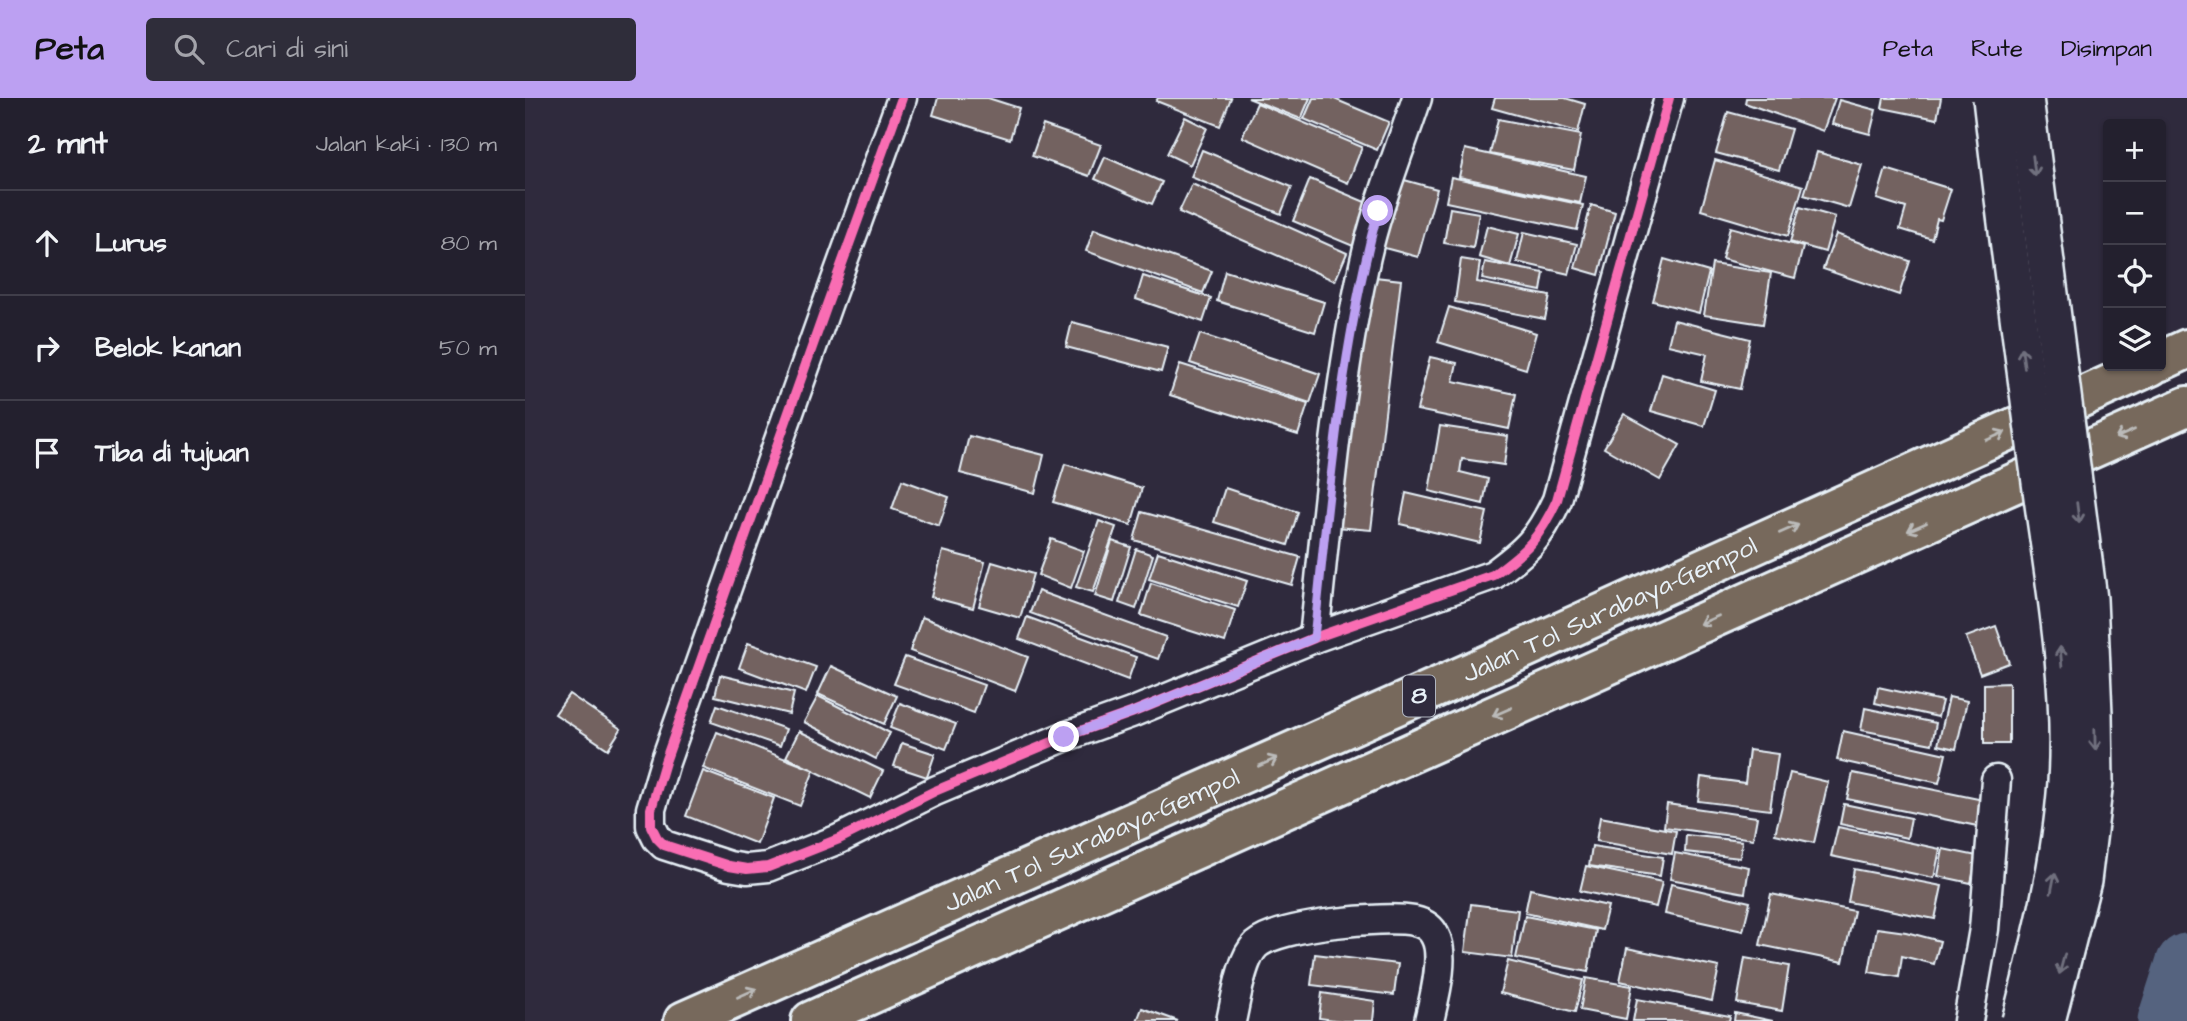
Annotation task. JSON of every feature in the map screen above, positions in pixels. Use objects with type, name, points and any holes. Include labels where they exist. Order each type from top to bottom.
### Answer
[{"type":"highway","points":[[2166,359],[2187,349]]},
{"type":"highway","name":"Jalan Tol Surabaya–Gempol","points":[[684,1021],[1522,650],[2140,371]]},
{"type":"highway","name":"Jalan Tol Surabaya–Gempol","points":[[811,1021],[2187,406]]},
{"type":"street","points":[[902,98],[665,762],[651,809],[651,826],[664,845],[729,866],[747,869],[768,867],[839,839],[935,790],[1064,737],[1131,713],[1314,638],[1493,575],[1519,556],[1541,533],[1557,500],[1668,98]]},
{"type":"street","points":[[1314,638],[1335,430],[1358,295],[1378,211],[1417,98]]},
{"type":"street","points":[[1991,98],[2004,217],[2056,604],[2066,705],[2066,779],[2060,849],[2049,907],[2020,1021]]},
{"type":"street","points":[[2025,98],[2089,599],[2094,714],[2095,781],[2083,881],[2047,1021]]},
{"type":"street","points":[[1968,1021],[1984,929],[1996,780]]},
{"type":"street","points":[[1231,1021],[1245,963],[1255,946],[1276,934],[1357,920],[1410,920],[1424,924],[1435,935],[1439,953],[1429,1021]]},
{"type":"building","points":[[938,98],[988,98],[1019,108],[1010,139],[933,115]]},
{"type":"building","points":[[1158,98],[1231,98],[1220,126],[1156,101]]},
{"type":"building","points":[[1248,98],[1310,98],[1301,119]]},
{"type":"building","points":[[1313,98],[1332,98],[1389,122],[1377,150],[1304,119]]},
{"type":"building","points":[[1495,98],[1565,98],[1585,104],[1578,132],[1492,108]]},
{"type":"building","points":[[1746,98],[1835,98],[1823,131],[1745,103]]},
{"type":"building","points":[[1884,98],[1941,98],[1937,119],[1882,108]]},
{"type":"building","points":[[1839,100],[1876,110],[1870,134],[1832,124]]},
{"type":"building","points":[[1257,103],[1362,147],[1348,183],[1242,137]]},
{"type":"building","points":[[1728,112],[1791,129],[1779,170],[1716,153]]},
{"type":"building","points":[[1185,117],[1207,128],[1190,165],[1167,154]]},
{"type":"building","points":[[1498,119],[1581,135],[1574,170],[1490,154]]},
{"type":"building","points":[[1043,125],[1101,145],[1089,176],[1032,156]]},
{"type":"building","points":[[1465,149],[1586,176],[1580,203],[1459,177]]},
{"type":"building","points":[[1202,150],[1292,187],[1281,214],[1191,177]]},
{"type":"building","points":[[1817,152],[1862,165],[1849,208],[1804,195]]},
{"type":"building","points":[[1105,157],[1162,182],[1152,204],[1095,179]]},
{"type":"building","points":[[1715,160],[1803,186],[1788,236],[1701,210]]},
{"type":"building","points":[[1886,169],[1951,189],[1941,220],[1937,219],[1932,239],[1900,229],[1906,208],[1877,199]]},
{"type":"building","points":[[1451,177],[1583,205],[1577,230],[1446,202]]},
{"type":"building","points":[[1397,178],[1437,189],[1418,257],[1377,246]]},
{"type":"building","points":[[1310,179],[1370,204],[1353,246],[1293,221]]},
{"type":"building","points":[[1192,184],[1347,253],[1335,281],[1179,212]]},
{"type":"building","points":[[1591,205],[1615,212],[1599,275],[1575,268]]},
{"type":"building","points":[[1800,207],[1835,217],[1825,252],[1790,242]]},
{"type":"building","points":[[1450,208],[1479,213],[1473,248],[1444,243]]},
{"type":"building","points":[[1487,226],[1519,234],[1510,266],[1479,257]]},
{"type":"building","points":[[1730,227],[1803,247],[1795,278],[1722,259]]},
{"type":"building","points":[[1094,229],[1212,271],[1203,293],[1086,251]]},
{"type":"building","points":[[1524,232],[1577,244],[1569,274],[1517,262]]},
{"type":"building","points":[[1836,234],[1910,261],[1899,295],[1823,269]]},
{"type":"building","points":[[1461,259],[1480,262],[1477,282],[1550,296],[1545,319],[1455,302]]},
{"type":"building","points":[[1664,259],[1709,272],[1699,313],[1653,301]]},
{"type":"building","points":[[1485,262],[1544,273],[1541,291],[1482,279]]},
{"type":"building","points":[[1712,264],[1771,273],[1763,324],[1704,315]]},
{"type":"building","points":[[1225,271],[1324,302],[1315,332],[1217,301]]},
{"type":"building","points":[[1143,276],[1211,298],[1203,322],[1136,299]]},
{"type":"building","points":[[1366,276],[1401,280],[1371,530],[1337,527]]},
{"type":"building","points":[[1449,307],[1536,333],[1526,369],[1438,342]]},
{"type":"building","points":[[1674,320],[1750,339],[1740,389],[1701,381],[1707,354],[1668,345]]},
{"type":"building","points":[[1072,322],[1168,347],[1161,372],[1066,347]]},
{"type":"building","points":[[1200,334],[1320,374],[1310,403],[1190,363]]},
{"type":"building","points":[[1430,357],[1457,363],[1453,381],[1516,394],[1509,429],[1417,410]]},
{"type":"building","points":[[1180,364],[1308,404],[1298,435],[1170,395]]},
{"type":"building","points":[[1662,374],[1715,390],[1704,426],[1651,411]]},
{"type":"building","points":[[1624,414],[1680,445],[1660,480],[1604,448]]},
{"type":"building","points":[[1440,426],[1508,436],[1504,465],[1462,459],[1460,472],[1488,479],[1483,504],[1429,491]]},
{"type":"building","points":[[969,436],[1044,455],[1035,493],[960,473]]},
{"type":"building","points":[[1065,464],[1142,488],[1131,525],[1053,502]]},
{"type":"building","points":[[902,480],[949,497],[939,526],[892,509]]},
{"type":"building","points":[[1225,488],[1298,512],[1288,545],[1214,522]]},
{"type":"building","points":[[1406,493],[1487,512],[1480,543],[1400,524]]},
{"type":"building","points":[[1142,512],[1300,557],[1292,585],[1134,540]]},
{"type":"building","points":[[1099,521],[1116,527],[1093,592],[1076,587]]},
{"type":"building","points":[[1051,539],[1084,551],[1071,588],[1038,575]]},
{"type":"building","points":[[1112,541],[1131,547],[1114,602],[1095,596]]},
{"type":"building","points":[[1136,549],[1153,555],[1136,609],[1119,603]]},
{"type":"building","points":[[943,551],[985,562],[973,608],[931,597]]},
{"type":"building","points":[[1158,552],[1247,581],[1238,607],[1149,579]]},
{"type":"building","points":[[992,562],[1033,574],[1020,618],[979,606]]},
{"type":"building","points":[[1151,583],[1235,610],[1225,642],[1141,615]]},
{"type":"building","points":[[1038,591],[1166,637],[1158,659],[1030,613]]},
{"type":"building","points":[[922,617],[1028,657],[1015,691],[910,651]]},
{"type":"building","points":[[1027,617],[1136,657],[1128,680],[1019,639]]},
{"type":"building","points":[[1996,626],[2009,663],[1980,674],[1966,637]]},
{"type":"building","points":[[748,643],[816,667],[806,693],[739,668]]},
{"type":"building","points":[[905,657],[984,685],[974,713],[894,684]]},
{"type":"building","points":[[831,666],[897,696],[884,724],[818,694]]},
{"type":"building","points":[[720,675],[794,693],[789,714],[715,696]]},
{"type":"building","points":[[2009,683],[2009,744],[1984,744],[1984,684]]},
{"type":"building","points":[[1878,687],[1942,701],[1938,717],[1875,703]]},
{"type":"building","points":[[569,694],[621,729],[608,749],[555,714]]},
{"type":"building","points":[[818,696],[890,733],[876,759],[804,722]]},
{"type":"building","points":[[1949,697],[1967,701],[1956,749],[1938,745]]},
{"type":"building","points":[[900,703],[956,724],[946,749],[890,728]]},
{"type":"building","points":[[717,705],[786,729],[780,746],[711,722]]},
{"type":"building","points":[[1865,708],[1936,723],[1932,744],[1861,730]]},
{"type":"building","points":[[799,731],[883,771],[870,798],[786,757]]},
{"type":"building","points":[[1843,731],[1946,754],[1939,783],[1837,760]]},
{"type":"building","points":[[717,732],[814,770],[800,806],[703,768]]},
{"type":"building","points":[[902,743],[935,754],[927,777],[894,766]]},
{"type":"building","points":[[1749,750],[1778,754],[1770,810],[1698,801],[1701,777],[1745,783]]},
{"type":"building","points":[[703,771],[774,798],[757,844],[686,816]]},
{"type":"building","points":[[1790,773],[1828,782],[1814,843],[1775,834]]},
{"type":"building","points":[[1853,773],[1988,801],[1982,827],[1847,799]]},
{"type":"building","points":[[1667,804],[1757,817],[1753,839],[1664,827]]},
{"type":"building","points":[[1844,804],[1911,818],[1907,838],[1840,824]]},
{"type":"building","points":[[1600,817],[1676,831],[1672,854],[1596,841]]},
{"type":"building","points":[[1838,827],[1940,849],[1934,878],[1831,856]]},
{"type":"building","points":[[1686,835],[1742,841],[1740,858],[1685,852]]},
{"type":"building","points":[[1592,846],[1663,857],[1660,876],[1589,866]]},
{"type":"building","points":[[1943,849],[1977,856],[1971,883],[1938,876]]},
{"type":"building","points":[[1675,853],[1749,867],[1745,893],[1670,879]]},
{"type":"building","points":[[1586,866],[1662,882],[1656,907],[1580,891]]},
{"type":"building","points":[[1854,869],[1942,886],[1935,919],[1848,902]]},
{"type":"building","points":[[1671,884],[1750,902],[1743,931],[1665,914]]},
{"type":"building","points":[[1530,889],[1608,906],[1602,930],[1525,913]]},
{"type":"building","points":[[1771,894],[1854,911],[1843,962],[1760,945]]},
{"type":"building","points":[[1471,904],[1518,910],[1512,958],[1465,952]]},
{"type":"building","points":[[1525,916],[1596,930],[1588,972],[1516,958]]},
{"type":"building","points":[[1877,928],[1940,941],[1934,964],[1902,956],[1899,977],[1869,972]]},
{"type":"building","points":[[1627,948],[1719,967],[1712,1001],[1620,981]]},
{"type":"building","points":[[1315,954],[1398,964],[1394,995],[1311,985]]},
{"type":"building","points":[[1745,958],[1789,966],[1782,1011],[1737,1003]]},
{"type":"building","points":[[1508,961],[1583,980],[1575,1012],[1500,993]]},
{"type":"building","points":[[1586,978],[1632,986],[1626,1019],[1580,1010]]},
{"type":"building","points":[[1322,993],[1375,1001],[1373,1021],[1319,1018]]},
{"type":"building","points":[[1637,999],[1730,1016],[1729,1021],[1633,1021]]},
{"type":"building","points":[[1142,1008],[1178,1021],[1137,1021]]},
{"type":"building","points":[[1735,1013],[1773,1021],[1734,1021]]},
{"type":"waterway","points":[[2169,1021],[2187,965]]},
{"type":"cycle path","points":[[902,98],[665,762],[651,809],[651,826],[664,845],[729,866],[747,869],[768,867],[839,839],[935,791],[1064,737],[1131,713],[1314,638],[1493,575],[1515,558],[1538,534],[1557,500],[1669,98]]},
{"type":"route","points":[[1064,737],[1131,713],[1314,638],[1335,430],[1363,268],[1378,211]]}]
